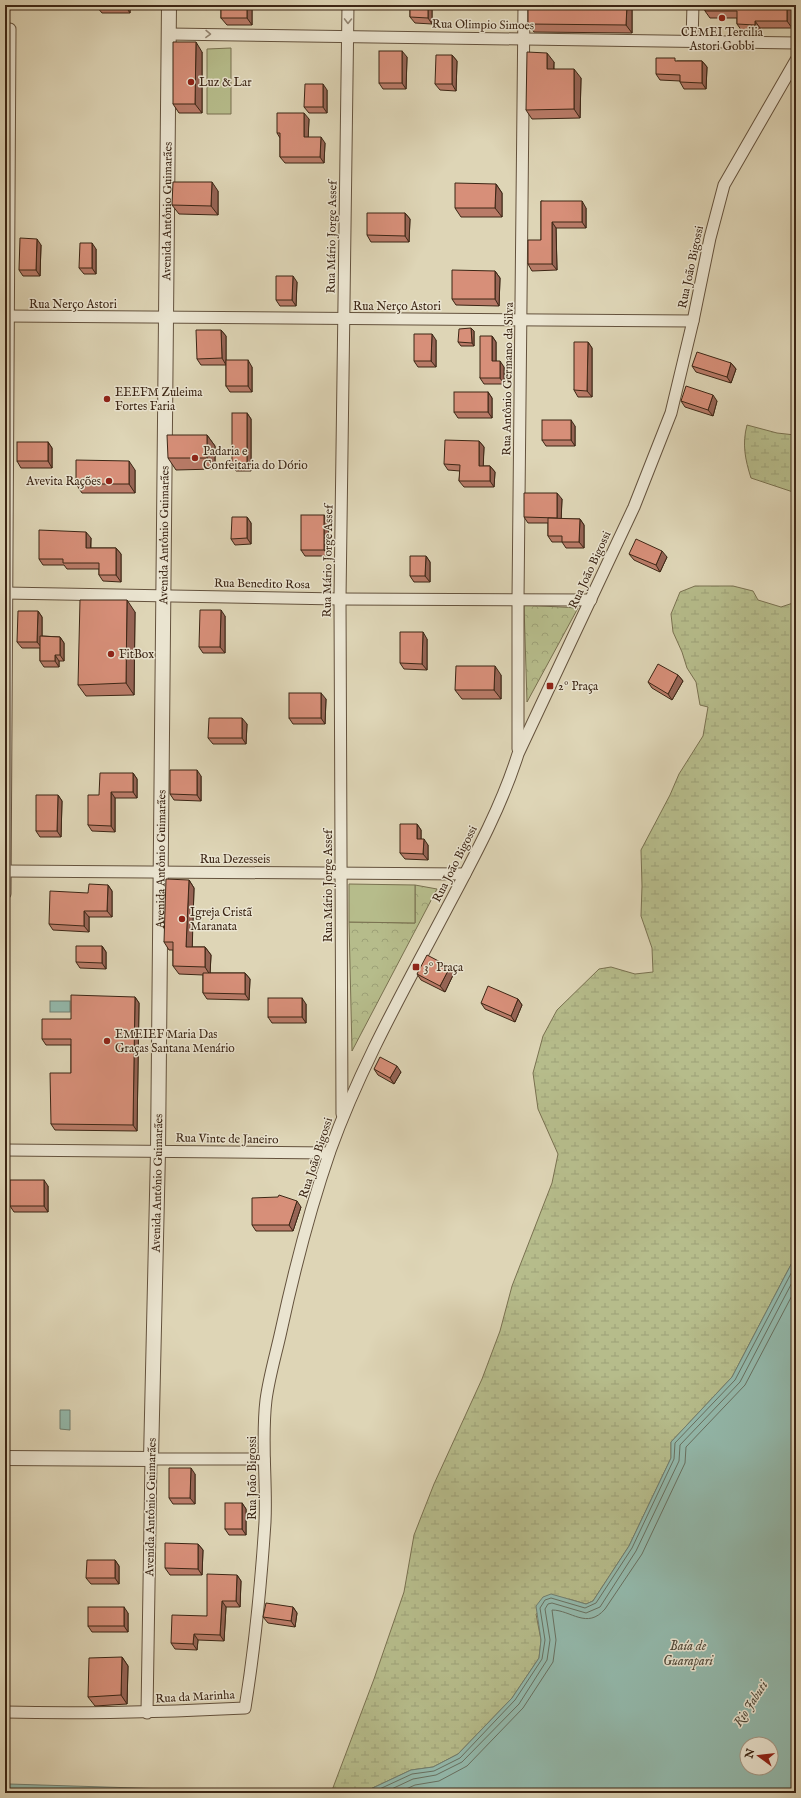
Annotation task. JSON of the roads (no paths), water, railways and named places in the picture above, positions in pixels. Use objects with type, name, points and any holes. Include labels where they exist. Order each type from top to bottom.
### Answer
[{"type":"street","name":"Avenida Antônio Guimarães","points":[[147,1713],[158,1152],[169,5]]},
{"type":"street","name":"Rua Mário Jorge Assef","points":[[342,1118],[340,599],[348,5]]},
{"type":"street","name":"Rua Antônio Germano da Silva","points":[[518,754],[518,599],[524,5]]},
{"type":"street","points":[[692,41],[693,5]]},
{"type":"street","points":[[5,894],[6,316],[10,29]]},
{"type":"street","name":"Rua Olimpio Simoes","points":[[169,34],[796,43]]},
{"type":"street","name":"Rua João Bigossi","points":[[245,1708],[253,1657],[265,1520],[264,1460],[268,1392],[294,1275],[330,1153],[342,1118],[372,1052],[465,874],[510,780],[518,754],[634,507],[671,413],[693,321],[710,238],[724,185],[796,60]]},
{"type":"street","name":"Rua Nerço Astori","points":[[6,316],[693,321]]},
{"type":"street","name":"Rua Benedito Rosa","points":[[5,593],[340,599],[591,600]]},
{"type":"street","name":"Rua Dezesseis","points":[[5,871],[465,874]]},
{"type":"street","name":"Rua Vinte de Janeiro","points":[[5,1150],[330,1153]]},
{"type":"street","points":[[5,1458],[264,1460]]},
{"type":"street","name":"Rua da Marinha","points":[[5,1712],[77,1714],[147,1713],[245,1708]]},
{"type":"water","points":[[50,1001],[70,1001],[70,1012],[50,1012]]},
{"type":"water","name":"Baía de Guarapari","points":[[796,1255],[796,1793],[362,1793],[411,1770],[433,1767],[458,1754],[512,1698],[539,1658],[541,1640],[536,1606],[543,1597],[551,1594],[586,1604],[593,1601],[629,1546],[671,1458],[671,1442],[732,1377]]},
{"type":"water","points":[[60,1410],[70,1410],[70,1430],[60,1429]]},
{"type":"water","points":[[9,1784],[168,1789],[182,1793],[5,1793],[5,1786]]},
{"type":"place","name":"CEMEI Tercilia Astori Gobbi","points":[[722,18]]},
{"type":"place","name":"Luz & Lar","points":[[191,82]]},
{"type":"place","name":"EEEFM Zuleima Fortes Faria","points":[[107,399]]},
{"type":"place","name":"Padaria e Confeitaria do Dório","points":[[195,458]]},
{"type":"place","name":"Avevita Rações","points":[[109,481]]},
{"type":"place","name":"FitBox","points":[[111,654]]},
{"type":"place","name":"2º Praça","points":[[550,686]]},
{"type":"place","name":"Igreja Cristã Maranata","points":[[182,919]]},
{"type":"place","name":"3º Praça","points":[[416,967]]},
{"type":"place","name":"EMEIEF Maria Das Graças Santana Menário","points":[[107,1041]]},
{"type":"water label","name":"Rio Jabuti","points":[[751,1704]]}]
